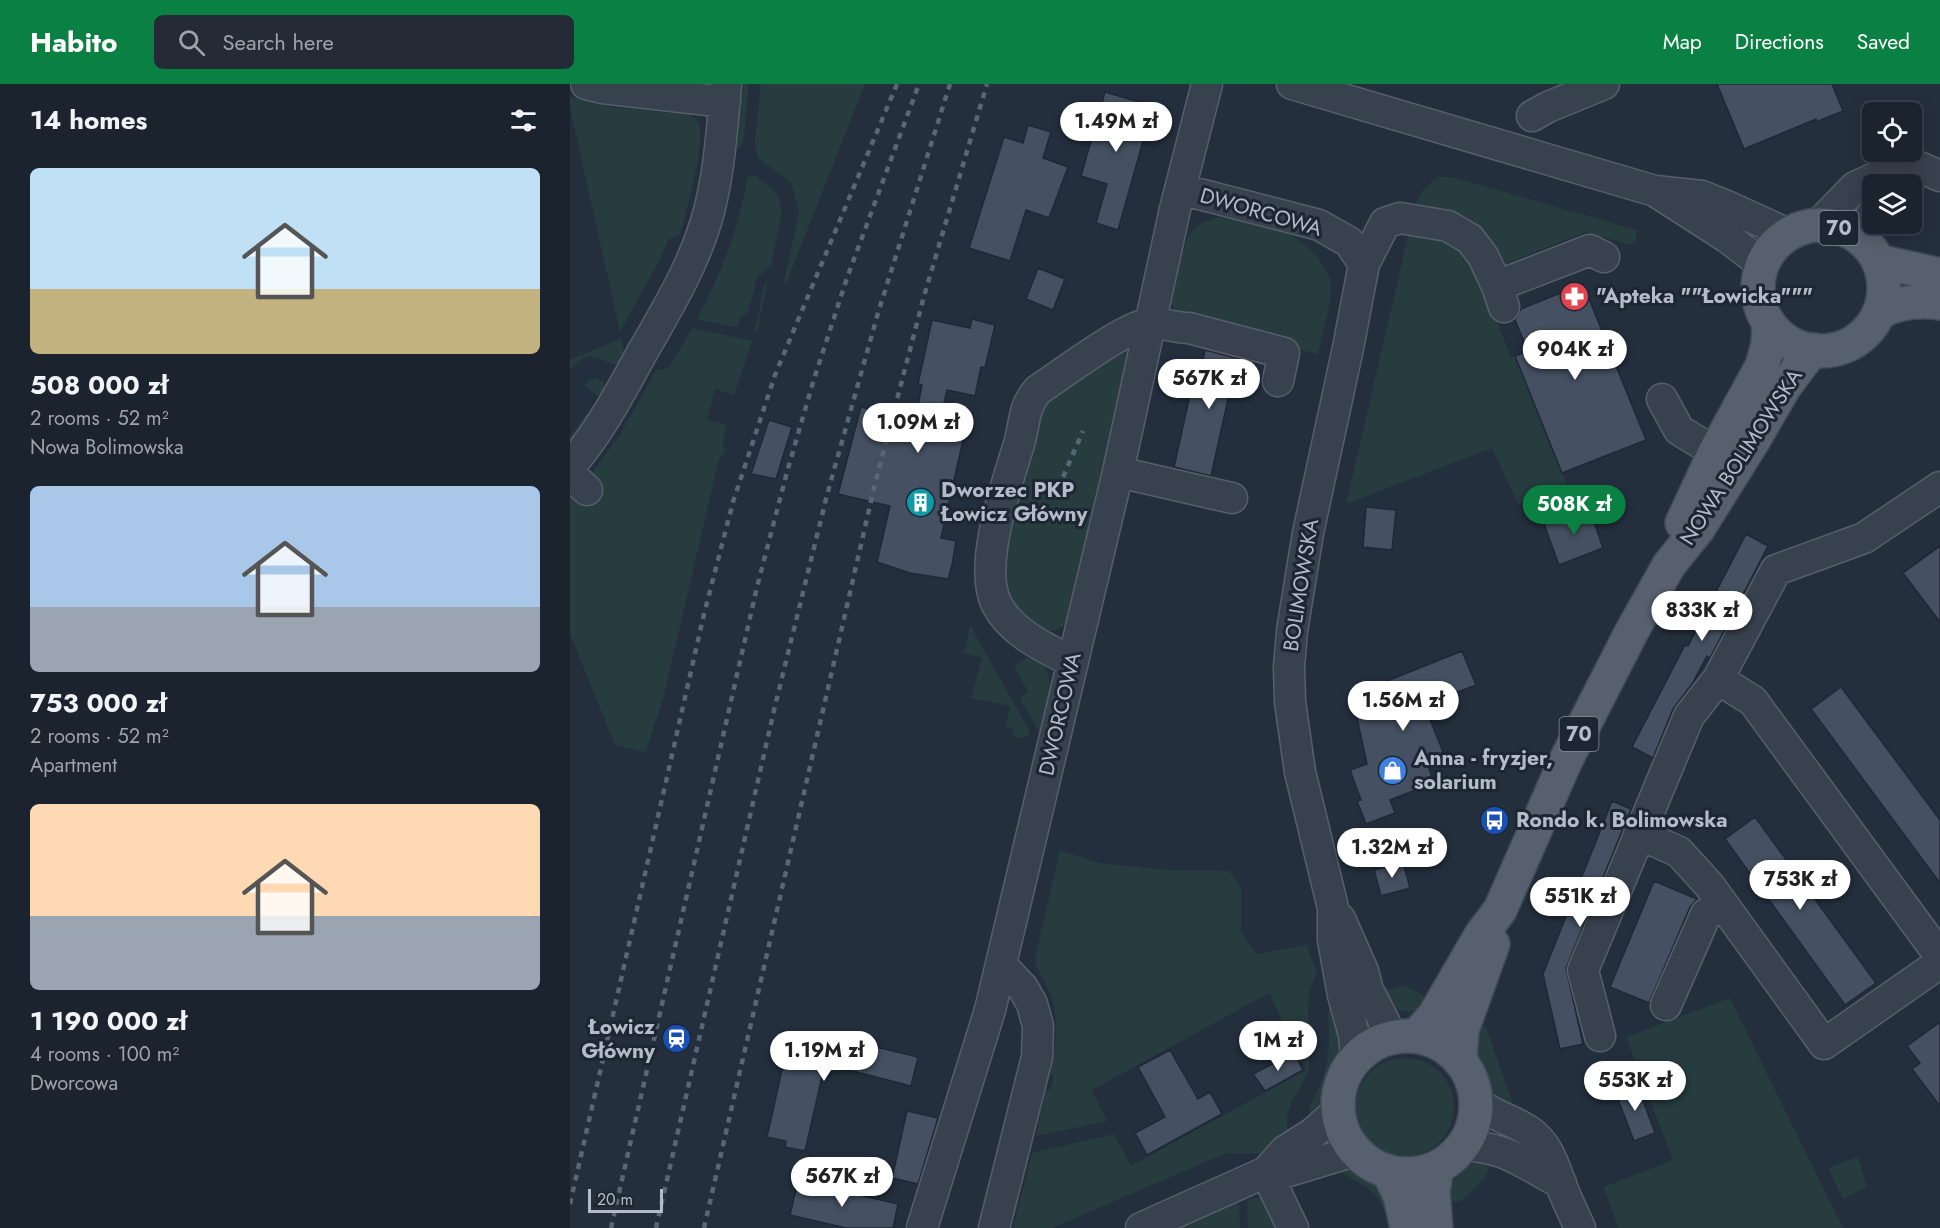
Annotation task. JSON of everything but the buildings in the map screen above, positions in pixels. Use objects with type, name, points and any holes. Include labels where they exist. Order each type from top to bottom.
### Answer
[{"type":"main road","name":"70","points":[[1871,238],[1884,278],[1884,295],[1880,312],[1866,332],[1846,346],[1830,350],[1815,350],[1797,346],[1769,323],[1762,309],[1759,294],[1759,279],[1763,264],[1773,247],[1803,229],[1834,226],[1871,238],[1940,275]]},
{"type":"main road","points":[[1880,312],[1893,305],[1909,302],[1940,303]]},
{"type":"main road","name":"NOWA BOLIMOWSKA","points":[[1669,564],[1680,526],[1715,452],[1762,366],[1768,344],[1769,323]]},
{"type":"main road","name":"NOWA BOLIMOWSKA","points":[[1460,1060],[1462,1030],[1494,942],[1500,910],[1565,762],[1669,564],[1709,511],[1785,386],[1815,350]]},
{"type":"main road","name":"NOWA BOLIMOWSKA","points":[[1404,1036],[1434,1016],[1481,935],[1500,910]]},
{"type":"main road","name":"70","points":[[1404,1036],[1432,1040],[1447,1048],[1460,1060],[1472,1080],[1476,1102],[1475,1118],[1462,1146],[1446,1162],[1421,1173],[1388,1172],[1365,1160],[1355,1151],[1343,1132],[1338,1111],[1339,1092],[1345,1073],[1356,1058],[1379,1041],[1404,1036]]},
{"type":"main road","points":[[1436,1228],[1433,1192],[1437,1167]]},
{"type":"main road","points":[[1388,1172],[1400,1196],[1407,1228]]},
{"type":"street","points":[[576,477],[595,434],[688,271],[703,232],[714,192],[725,93],[602,88],[586,84]]},
{"type":"street","name":"DWORCOWA","points":[[922,1228],[990,1010],[1118,472],[1180,189],[1207,84]]},
{"type":"street","points":[[1292,84],[1655,191],[1702,196],[1736,210],[1803,229],[1855,187],[1892,169],[1901,166],[1919,167],[1929,180]]},
{"type":"street","points":[[1532,116],[1604,84]]},
{"type":"street","name":"DWORCOWA","points":[[1180,189],[1319,225],[1349,242],[1364,264]]},
{"type":"street","points":[[1655,191],[1728,238],[1763,264]]},
{"type":"street","name":"BOLIMOWSKA","points":[[1404,1036],[1368,990],[1349,936],[1334,908],[1300,772],[1290,702],[1289,667],[1292,631],[1308,533],[1364,264],[1385,223],[1400,218],[1448,226],[1470,239],[1483,256],[1501,297],[1590,250],[1604,257]]},
{"type":"street","points":[[1073,662],[1038,643],[1014,626],[998,607],[991,587],[990,566],[1000,509],[1020,441],[1026,406],[1032,397],[1038,390],[1124,333],[1150,322],[1189,328],[1284,353],[1278,381]]},
{"type":"street","points":[[1662,399],[1679,430],[1715,452]]},
{"type":"street","points":[[1118,472],[1232,498]]},
{"type":"street","points":[[1600,1036],[1583,970],[1689,716],[1718,679],[1776,570],[1864,538],[1940,487]]},
{"type":"street","points":[[1718,679],[1753,701],[1940,956]]},
{"type":"street","points":[[1639,834],[1679,852],[1709,885],[1824,1044],[1940,963]]},
{"type":"street","points":[[1666,1005],[1706,914],[1723,905]]},
{"type":"street","name":"BOLIMOWSKA","points":[[1334,908],[1333,940],[1343,995],[1354,1035],[1356,1058]]},
{"type":"street","points":[[994,1228],[1037,1057],[1038,1026],[1032,1004],[1023,988],[1001,965]]},
{"type":"street","points":[[1476,1102],[1489,1113],[1528,1130],[1543,1143],[1555,1164],[1580,1228]]},
{"type":"street","points":[[1266,1172],[1285,1151],[1313,1133],[1338,1111]]},
{"type":"street","points":[[1462,1146],[1479,1145],[1512,1155],[1527,1166],[1561,1183]]},
{"type":"street","points":[[1141,1228],[1266,1172],[1289,1171],[1355,1151]]},
{"type":"street","points":[[1266,1172],[1293,1228]]},
{"type":"green space","points":[[739,84],[749,84],[743,144],[734,151]]},
{"type":"green space","points":[[761,84],[865,84],[786,284],[784,283],[799,212],[791,183],[758,158],[755,143]]},
{"type":"green space","points":[[570,97],[604,106],[689,115],[699,124],[698,161],[680,234],[668,240],[620,332],[570,108]]},
{"type":"green space","points":[[754,175],[777,193],[782,213],[771,265],[757,278],[748,312],[740,318],[737,328],[697,319],[728,250],[744,197],[747,178]]},
{"type":"green space","points":[[1437,177],[1452,177],[1637,230],[1636,240],[1631,245],[1586,232],[1494,268],[1485,292],[1511,357],[1515,356],[1567,485],[1518,504],[1492,448],[1346,504],[1416,202],[1422,191]]},
{"type":"green space","points":[[1216,218],[1245,220],[1275,228],[1302,243],[1322,264],[1330,280],[1331,292],[1318,354],[1179,320],[1170,300],[1186,240],[1194,229]]},
{"type":"green space","points":[[768,281],[757,332],[755,331],[764,285]]},
{"type":"green space","points":[[692,328],[752,341],[734,395],[715,389],[707,420],[727,425],[723,443],[725,452],[719,459],[664,695],[646,752],[615,745],[570,634],[570,498],[586,481],[621,433],[656,370],[669,368]]},
{"type":"green space","points":[[621,338],[625,359],[621,363],[615,365],[587,357],[570,370],[570,360]]},
{"type":"green space","points":[[1129,346],[1133,349],[1068,624],[1053,631],[1044,630],[1017,612],[999,578],[1038,404]]},
{"type":"green space","points":[[598,378],[605,384],[606,389],[570,447],[570,437],[599,397],[585,384],[590,379]]},
{"type":"green space","points":[[970,625],[1029,730],[1026,737],[1015,737],[1013,729],[1005,727],[1010,706],[971,698],[982,658],[964,653]]},
{"type":"green space","points":[[1036,655],[1047,672],[1050,693],[1040,734],[1020,698],[1028,692],[1014,666]]},
{"type":"green space","points":[[1060,850],[1098,863],[1168,870],[1229,871],[1241,887],[1241,932],[1257,954],[1307,945],[1317,973],[1309,995],[1309,1065],[1287,1116],[1290,1135],[1261,1154],[1226,1153],[1052,1228],[1013,1228],[1032,1153],[1114,1134],[1131,1166],[1306,1070],[1269,993],[1092,1090],[1107,1121],[1036,1136],[1046,1089],[1050,1090],[1054,1076],[1050,1073],[1056,1023],[1050,993],[1039,972],[1035,958]]},
{"type":"green space","points":[[1404,985],[1433,1001],[1417,1010],[1404,1012],[1392,1006],[1379,992]]},
{"type":"green space","points":[[1730,998],[1843,1228],[1618,1228],[1604,1187],[1673,1160],[1626,1037]]},
{"type":"green space","points":[[1335,1003],[1343,1051],[1325,1103],[1313,1119],[1309,1108],[1325,1072],[1329,1050],[1328,1011]]},
{"type":"green space","points":[[1475,1022],[1486,1027],[1514,1107],[1488,1096],[1481,1085],[1472,1061]]},
{"type":"green space","points":[[1405,1058],[1424,1062],[1440,1072],[1450,1088],[1454,1107],[1450,1126],[1440,1142],[1424,1152],[1405,1156],[1386,1152],[1370,1142],[1360,1126],[1356,1107],[1360,1088],[1370,1072],[1386,1062]]},
{"type":"green space","points":[[1858,1157],[1867,1187],[1843,1199],[1828,1168]]},
{"type":"green space","points":[[1493,1160],[1485,1178],[1461,1201],[1443,1203],[1460,1172],[1482,1161]]},
{"type":"green space","points":[[1336,1167],[1366,1174],[1377,1185],[1394,1210],[1385,1212],[1369,1189]]},
{"type":"green space","points":[[1271,1195],[1287,1228],[1248,1228],[1247,1200]]},
{"type":"green space","points":[[1239,1201],[1240,1228],[1180,1228]]},
{"type":"railway","points":[[570,1204],[704,614],[733,502],[775,375],[897,84]]},
{"type":"railway","points":[[611,1228],[757,587],[787,472],[847,278],[919,84]]},
{"type":"railway","points":[[656,1228],[775,706],[827,495],[878,313],[950,84]]},
{"type":"railway","points":[[704,1228],[874,488],[924,296],[987,84]]},
{"type":"railway","points":[[1063,477],[1083,431]]},
{"type":"place","name":"\"Apteka \"\"Łowicka\"\"\"","points":[[1575,296]]},
{"type":"place","name":"Dworzec PKP Łowicz Główny","points":[[920,502]]},
{"type":"place","name":"Anna - fryzjer, solarium","points":[[1393,770]]},
{"type":"place","name":"Rondo k. Bolimowska","points":[[1495,820]]},
{"type":"place","name":"Łowicz Główny","points":[[676,1039]]}]
